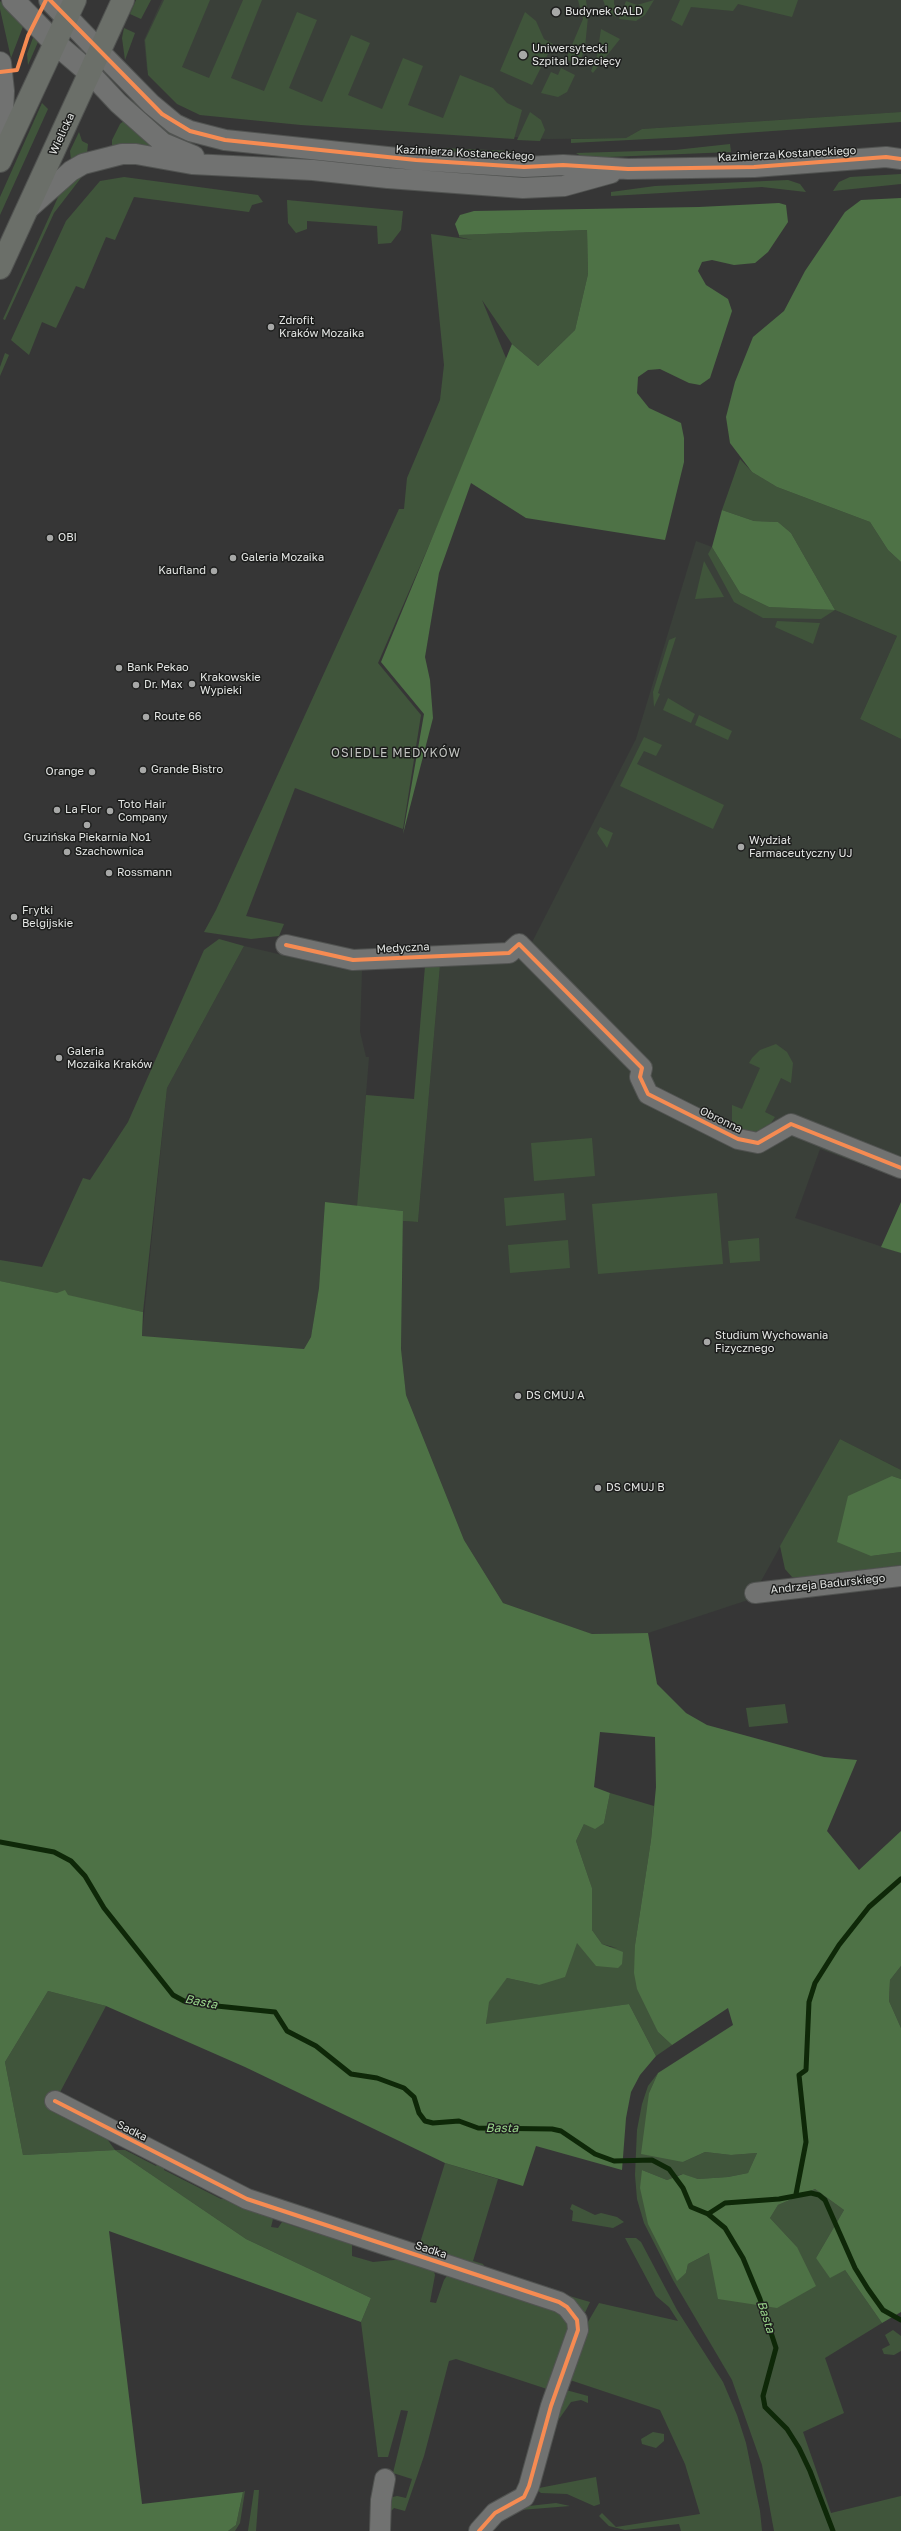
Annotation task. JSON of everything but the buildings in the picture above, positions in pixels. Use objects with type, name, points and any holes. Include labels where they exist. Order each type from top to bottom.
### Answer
[{"type":"main road","name":"Wielicka","points":[[0,268],[123,0]]},
{"type":"main road","points":[[0,160],[71,8]]},
{"type":"street","points":[[14,0],[55,43],[90,73]]},
{"type":"street","points":[[50,0],[71,8],[100,52]]},
{"type":"street","name":"Kazimierza Kostaneckiego","points":[[100,52],[162,114],[175,124],[206,136],[416,160],[524,167],[563,165],[628,169],[754,167],[896,156]]},
{"type":"street","points":[[0,63],[3,91],[0,160]]},
{"type":"street","name":"Kazimierza Kostaneckiego","points":[[90,73],[118,103],[163,143],[186,155],[233,166]]},
{"type":"street","name":"Kazimierza Kostaneckiego","points":[[28,209],[71,171],[83,164],[106,156],[136,154],[192,164],[524,188],[564,186],[628,169]]},
{"type":"street","name":"Medyczna","points":[[286,945],[353,960],[509,954],[519,944],[642,1068]]},
{"type":"street","name":"Obronna","points":[[642,1068],[640,1077],[648,1094],[738,1140],[758,1142],[791,1124],[901,1168]]},
{"type":"street","name":"Andrzeja Badurskiego","points":[[755,1593],[901,1576]]},
{"type":"street","name":"Sadka","points":[[55,2101],[247,2199],[559,2302],[567,2307],[577,2320],[578,2330],[551,2406],[529,2486],[524,2497],[495,2513],[480,2531]]},
{"type":"street","points":[[380,2531],[381,2500],[385,2479]]},
{"type":"shaded area","name":"Uniwersytecki Szpital Dziecięcy","points":[[162,0],[901,0],[901,112],[642,129],[626,138],[547,139],[498,136],[173,98],[147,70],[144,40]]},
{"type":"shaded area","points":[[696,541],[712,547],[740,593],[835,610],[897,636],[860,719],[901,739],[901,1179],[820,1149],[795,1218],[901,1253],[901,1470],[840,1439],[751,1599],[648,1633],[592,1634],[503,1603],[464,1540],[406,1395],[401,1349],[403,1221],[418,1222],[440,965],[525,956],[636,739]]},
{"type":"shaded area","points":[[244,946],[346,970],[362,970],[360,1032],[366,1057],[369,1057],[357,1206],[325,1202],[319,1288],[311,1337],[304,1349],[142,1336],[167,1088]]},
{"type":"green space","points":[[136,0],[151,0],[141,19],[130,14]]},
{"type":"green space","points":[[164,0],[210,0],[182,67],[209,78],[243,0],[262,0],[231,78],[264,91],[297,12],[317,20],[289,88],[322,102],[351,35],[370,43],[348,95],[382,109],[403,58],[423,66],[408,105],[443,118],[460,75],[493,88],[507,103],[522,110],[514,139],[301,125],[200,115],[177,104],[148,75],[145,40]]},
{"type":"green space","points":[[578,0],[586,0],[588,17],[585,47],[579,66],[566,59],[583,19]]},
{"type":"green space","points":[[603,0],[614,0],[614,4],[619,13],[616,17],[607,11]]},
{"type":"green space","points":[[654,0],[645,15],[636,21],[619,19],[626,1],[637,5]]},
{"type":"green space","points":[[680,0],[798,0],[792,17],[738,4],[733,11],[691,7],[682,26],[671,20]]},
{"type":"green space","points":[[0,1],[24,24],[11,58],[0,9]]},
{"type":"green space","points":[[525,12],[536,21],[544,39],[553,44],[532,85],[500,71]]},
{"type":"green space","points":[[124,28],[135,33],[125,60],[122,38]]},
{"type":"green space","points":[[601,29],[620,39],[593,73],[591,71],[597,56]]},
{"type":"green space","points":[[34,35],[38,42],[28,65],[27,54]]},
{"type":"green space","points":[[561,68],[575,75],[567,92],[558,97],[541,93],[551,72],[558,75]]},
{"type":"green space","points":[[134,100],[191,141],[190,145],[183,146],[131,107]]},
{"type":"green space","points":[[42,103],[48,109],[0,215],[0,197]]},
{"type":"green space","points":[[530,112],[541,120],[545,130],[540,141],[517,140]]},
{"type":"green space","points":[[901,112],[901,122],[687,137],[571,143],[571,139],[626,138],[642,129]]},
{"type":"green space","points":[[126,119],[156,148],[112,148],[112,140],[120,124]]},
{"type":"green space","points":[[79,132],[82,141],[88,144],[87,153],[71,160],[70,151]]},
{"type":"green space","points":[[730,144],[731,152],[584,158],[576,153],[675,150]]},
{"type":"green space","points":[[415,147],[513,151],[514,160],[441,158],[415,150]]},
{"type":"green space","points":[[84,174],[54,213],[5,320],[3,319],[59,195],[63,188]]},
{"type":"green space","points":[[901,174],[901,184],[833,191],[839,182],[850,177]]},
{"type":"green space","points":[[124,177],[258,195],[263,202],[252,205],[249,212],[134,197],[115,240],[106,237],[84,289],[76,286],[56,328],[42,322],[29,355],[11,340],[66,221],[100,181]]},
{"type":"green space","points":[[788,180],[800,184],[806,192],[762,187],[611,196],[611,192],[655,186]]},
{"type":"green space","points":[[901,198],[901,562],[888,550],[870,522],[777,487],[752,472],[730,443],[726,417],[735,382],[753,337],[784,311],[805,271],[845,212],[861,200]]},
{"type":"green space","points":[[287,200],[403,211],[401,230],[391,243],[378,244],[377,226],[307,221],[307,229],[296,233],[288,223]]},
{"type":"green space","points":[[779,203],[786,205],[788,222],[768,252],[755,263],[734,265],[712,260],[702,262],[698,271],[706,285],[728,299],[732,311],[710,378],[700,385],[689,383],[660,369],[648,370],[638,377],[637,393],[649,408],[681,423],[684,438],[684,462],[665,540],[526,518],[471,483],[439,573],[425,657],[430,680],[433,718],[403,834],[424,714],[381,662],[512,344],[538,366],[575,330],[588,274],[587,230],[459,235],[455,224],[460,215],[474,211],[699,207]]},
{"type":"green space","points":[[587,230],[588,274],[575,330],[538,366],[512,344],[482,300],[508,363],[378,663],[421,715],[403,829],[295,788],[246,916],[284,924],[279,936],[251,939],[204,932],[216,910],[399,509],[404,509],[407,478],[440,400],[444,365],[431,234],[473,240],[459,237],[459,235]]},
{"type":"green space","points":[[5,353],[9,355],[0,376],[0,367]]},
{"type":"green space","points":[[740,459],[752,472],[777,487],[870,522],[888,550],[901,562],[901,739],[860,719],[897,636],[835,610],[791,533],[778,522],[754,521],[722,510]]},
{"type":"green space","points":[[722,510],[754,521],[778,522],[791,533],[835,610],[769,607],[740,593],[712,547]]},
{"type":"green space","points":[[712,547],[740,593],[769,607],[835,610],[821,619],[763,618],[734,602],[708,554]]},
{"type":"green space","points":[[704,561],[724,597],[695,599]]},
{"type":"green space","points":[[777,621],[820,623],[813,644],[775,627]]},
{"type":"green space","points":[[676,637],[658,693],[660,694],[654,707],[653,692],[669,640]]},
{"type":"green space","points":[[668,698],[695,714],[691,723],[663,710]]},
{"type":"green space","points":[[699,715],[732,731],[728,740],[695,725]]},
{"type":"green space","points":[[644,737],[662,745],[656,756],[644,751],[637,764],[724,805],[713,829],[620,786]]},
{"type":"green space","points":[[600,827],[613,833],[607,848],[597,833]]},
{"type":"green space","points":[[219,939],[244,946],[167,1088],[143,1312],[0,1281],[0,1260],[42,1267],[83,1178],[90,1180],[128,1122],[204,950]]},
{"type":"green space","points":[[440,965],[418,1222],[403,1221],[403,1211],[357,1206],[366,1095],[414,1099],[425,966]]},
{"type":"green space","points":[[776,1044],[787,1052],[793,1063],[791,1083],[781,1078],[765,1112],[775,1117],[771,1123],[756,1132],[744,1132],[734,1127],[732,1121],[732,1105],[742,1109],[760,1068],[749,1063],[752,1058],[760,1050]]},
{"type":"green space","points":[[592,1138],[595,1176],[534,1181],[531,1143]]},
{"type":"green space","points":[[564,1193],[566,1220],[506,1226],[504,1198]]},
{"type":"green space","points":[[717,1193],[723,1264],[598,1274],[592,1204]]},
{"type":"green space","points":[[325,1202],[403,1211],[401,1349],[406,1395],[464,1540],[503,1603],[592,1634],[648,1633],[657,1684],[686,1713],[707,1725],[824,1757],[857,1760],[827,1831],[859,1870],[901,1831],[901,1966],[890,1980],[889,2001],[901,2028],[901,2312],[882,2323],[845,2270],[830,2278],[816,2258],[844,2210],[815,2189],[778,2205],[770,2218],[797,2247],[816,2286],[777,2308],[718,2299],[709,2253],[688,2264],[686,2273],[677,2281],[648,2224],[640,2188],[642,2170],[667,2180],[683,2174],[698,2179],[728,2177],[748,2173],[757,2153],[731,2155],[705,2152],[683,2162],[641,2154],[649,2093],[658,2073],[733,2025],[728,2008],[672,2045],[658,2032],[637,1989],[634,1973],[635,1945],[651,1840],[656,1787],[655,1737],[600,1732],[594,1787],[610,1793],[604,1823],[595,1829],[584,1824],[576,1841],[592,1888],[592,1930],[602,1944],[623,1952],[622,1964],[618,1968],[596,1966],[577,1943],[565,1977],[539,1985],[507,1978],[489,2002],[486,2024],[629,2004],[656,2056],[640,2075],[631,2092],[626,2118],[622,2170],[536,2146],[523,2186],[445,2163],[245,2067],[106,2006],[48,1991],[5,2062],[23,2155],[115,2150],[246,2239],[371,2298],[361,2322],[109,2231],[142,2504],[243,2492],[236,2525],[228,2531],[0,2531],[0,1281],[57,1293],[65,1290],[68,1295],[143,1312],[142,1336],[304,1349],[311,1337],[319,1288]]},
{"type":"green space","points":[[901,1202],[901,1253],[881,1247]]},
{"type":"green space","points":[[759,1238],[760,1261],[730,1263],[728,1241]]},
{"type":"green space","points":[[568,1240],[570,1268],[510,1273],[508,1245]]},
{"type":"green space","points":[[840,1439],[901,1470],[901,1479],[892,1476],[871,1556],[901,1552],[901,1565],[799,1578],[792,1577],[785,1569],[780,1546]]},
{"type":"green space","points":[[892,1476],[901,1479],[901,1552],[871,1556],[837,1542],[848,1496]]},
{"type":"green space","points":[[785,1704],[788,1723],[749,1727],[746,1708]]},
{"type":"green space","points":[[610,1793],[654,1806],[651,1840],[635,1945],[658,2032],[672,2045],[656,2056],[629,2004],[486,2025],[488,2002],[507,1978],[539,1985],[577,1942],[617,1948],[602,1944],[592,1930],[592,1888],[576,1841],[584,1824],[604,1823]]},
{"type":"green space","points":[[901,1966],[901,2028],[889,2001],[890,1980]]},
{"type":"green space","points":[[48,1991],[106,2006],[59,2094],[105,2136],[115,2150],[23,2155],[5,2062]]},
{"type":"green space","points":[[658,2073],[649,2093],[683,2162],[705,2152],[731,2155],[757,2153],[748,2173],[728,2177],[698,2179],[682,2174],[667,2180],[642,2170],[677,2280],[686,2273],[688,2264],[709,2253],[797,2247],[770,2218],[778,2205],[815,2189],[844,2210],[816,2258],[845,2270],[882,2323],[825,2358],[844,2413],[803,2432],[831,2513],[901,2496],[901,2531],[774,2531],[762,2465],[732,2380],[673,2280],[644,2223],[637,2199],[635,2175],[637,2130],[642,2104],[648,2086]]},
{"type":"green space","points":[[115,2150],[125,2150],[156,2166],[159,2161],[165,2163],[164,2170],[221,2199],[230,2197],[274,2215],[271,2227],[278,2228],[282,2222],[300,2228],[319,2230],[352,2244],[352,2256],[373,2262],[404,2259],[433,2268],[435,2275],[430,2302],[436,2303],[444,2280],[449,2273],[549,2302],[571,2320],[550,2390],[456,2359],[449,2361],[424,2456],[405,2511],[394,2508],[388,2514],[389,2498],[397,2496],[406,2498],[412,2479],[393,2473],[408,2411],[401,2410],[388,2457],[378,2457],[361,2322],[371,2298],[246,2239]]},
{"type":"green space","points":[[445,2163],[498,2179],[473,2261],[483,2264],[487,2272],[590,2302],[582,2319],[419,2246]]},
{"type":"green space","points":[[572,2204],[595,2215],[601,2213],[617,2217],[624,2222],[613,2228],[572,2221],[573,2211],[570,2209]]},
{"type":"green space","points":[[625,2238],[636,2238],[641,2242],[677,2310],[723,2382],[737,2415],[746,2443],[760,2511],[762,2531],[681,2531],[679,2524],[625,2530],[609,2526],[599,2516],[602,2513],[616,2527],[700,2514],[685,2464],[660,2410],[567,2379],[585,2327],[599,2303],[678,2321],[669,2307],[656,2296]]},
{"type":"green space","points":[[893,2330],[901,2336],[901,2351],[894,2355],[884,2354],[882,2349],[890,2345],[885,2335]]},
{"type":"green space","points":[[566,2390],[588,2396],[588,2403],[581,2400],[571,2402],[557,2422]]},
{"type":"green space","points":[[653,2432],[664,2434],[664,2441],[656,2448],[642,2444],[641,2439]]},
{"type":"green space","points":[[596,2477],[600,2504],[594,2506],[567,2494],[541,2493],[536,2489],[536,2484],[539,2488]]},
{"type":"green space","points":[[254,2490],[259,2490],[256,2531],[248,2531]]},
{"type":"green space","points":[[245,2491],[240,2523],[235,2531],[228,2531],[236,2525],[243,2492]]},
{"type":"green space","points":[[556,2503],[570,2506],[520,2510],[520,2507]]},
{"type":"waterway","name":"Basta","points":[[0,1842],[54,1852],[71,1861],[85,1876],[104,1908],[173,1995],[184,2001],[207,2005],[275,2012],[287,2031],[316,2046],[351,2074],[377,2078],[404,2088],[414,2097],[419,2113],[425,2121],[433,2123],[459,2121],[478,2128],[552,2129],[561,2131],[595,2154],[614,2161],[652,2160],[669,2169],[683,2188],[691,2207],[708,2214],[725,2228],[743,2258],[760,2299],[776,2348],[763,2396],[765,2407],[787,2429],[799,2448],[810,2471],[833,2531]]},
{"type":"waterway","points":[[796,2194],[806,2142],[799,2075],[806,2070],[809,2002],[815,1983],[839,1945],[869,1907],[901,1879]]},
{"type":"waterway","points":[[708,2214],[725,2203],[779,2199],[811,2193],[819,2195],[825,2200],[855,2268],[868,2289],[883,2310],[901,2320]]},
{"type":"cycle path","points":[[0,72],[17,70],[28,36],[46,0]]},
{"type":"cycle path","points":[[50,0],[162,114],[190,131],[225,140],[416,160],[524,167],[563,165],[628,169],[754,167],[886,157],[901,159]]},
{"type":"cycle path","points":[[286,945],[353,960],[509,953],[519,944],[642,1068],[640,1077],[648,1094],[738,1139],[758,1143],[791,1124],[901,1168]]},
{"type":"cycle path","points":[[55,2101],[247,2199],[559,2302],[567,2307],[577,2320],[578,2330],[551,2406],[529,2486],[524,2497],[495,2513],[479,2531]]},
{"type":"place","name":"Budynek CALD","points":[[556,12]]},
{"type":"place","name":"Uniwersytecki Szpital Dziecięcy","points":[[523,55]]},
{"type":"place","name":"Zdrofit Kraków Mozaika","points":[[271,327]]},
{"type":"place","name":"OBI","points":[[50,538]]},
{"type":"place","name":"Galeria Mozaika","points":[[233,558]]},
{"type":"place","name":"Kaufland","points":[[214,571]]},
{"type":"place","name":"Bank Pekao","points":[[119,668]]},
{"type":"place","name":"Krakowskie Wypieki","points":[[192,684]]},
{"type":"place","name":"Dr. Max","points":[[136,685]]},
{"type":"place","name":"Route 66","points":[[146,717]]},
{"type":"place","name":"Grande Bistro","points":[[143,770]]},
{"type":"place","name":"Orange","points":[[92,772]]},
{"type":"place","name":"La Flor","points":[[57,810]]},
{"type":"place","name":"Toto Hair Company","points":[[110,811]]},
{"type":"place","name":"Gruzińska Piekarnia No1","points":[[87,825]]},
{"type":"place","name":"Wydział Farmaceutyczny UJ","points":[[741,847]]},
{"type":"place","name":"Szachownica","points":[[67,852]]},
{"type":"place","name":"Rossmann","points":[[109,873]]},
{"type":"place","name":"Frytki Belgijskie","points":[[14,917]]},
{"type":"place","name":"Galeria Mozaika Kraków","points":[[59,1058]]},
{"type":"place","name":"Studium Wychowania Fizycznego","points":[[707,1342]]},
{"type":"place","name":"DS CMUJ A","points":[[518,1396]]},
{"type":"place","name":"DS CMUJ B","points":[[598,1488]]},
{"type":"district","name":"OSIEDLE MEDYKÓW","points":[[396,753]]}]
